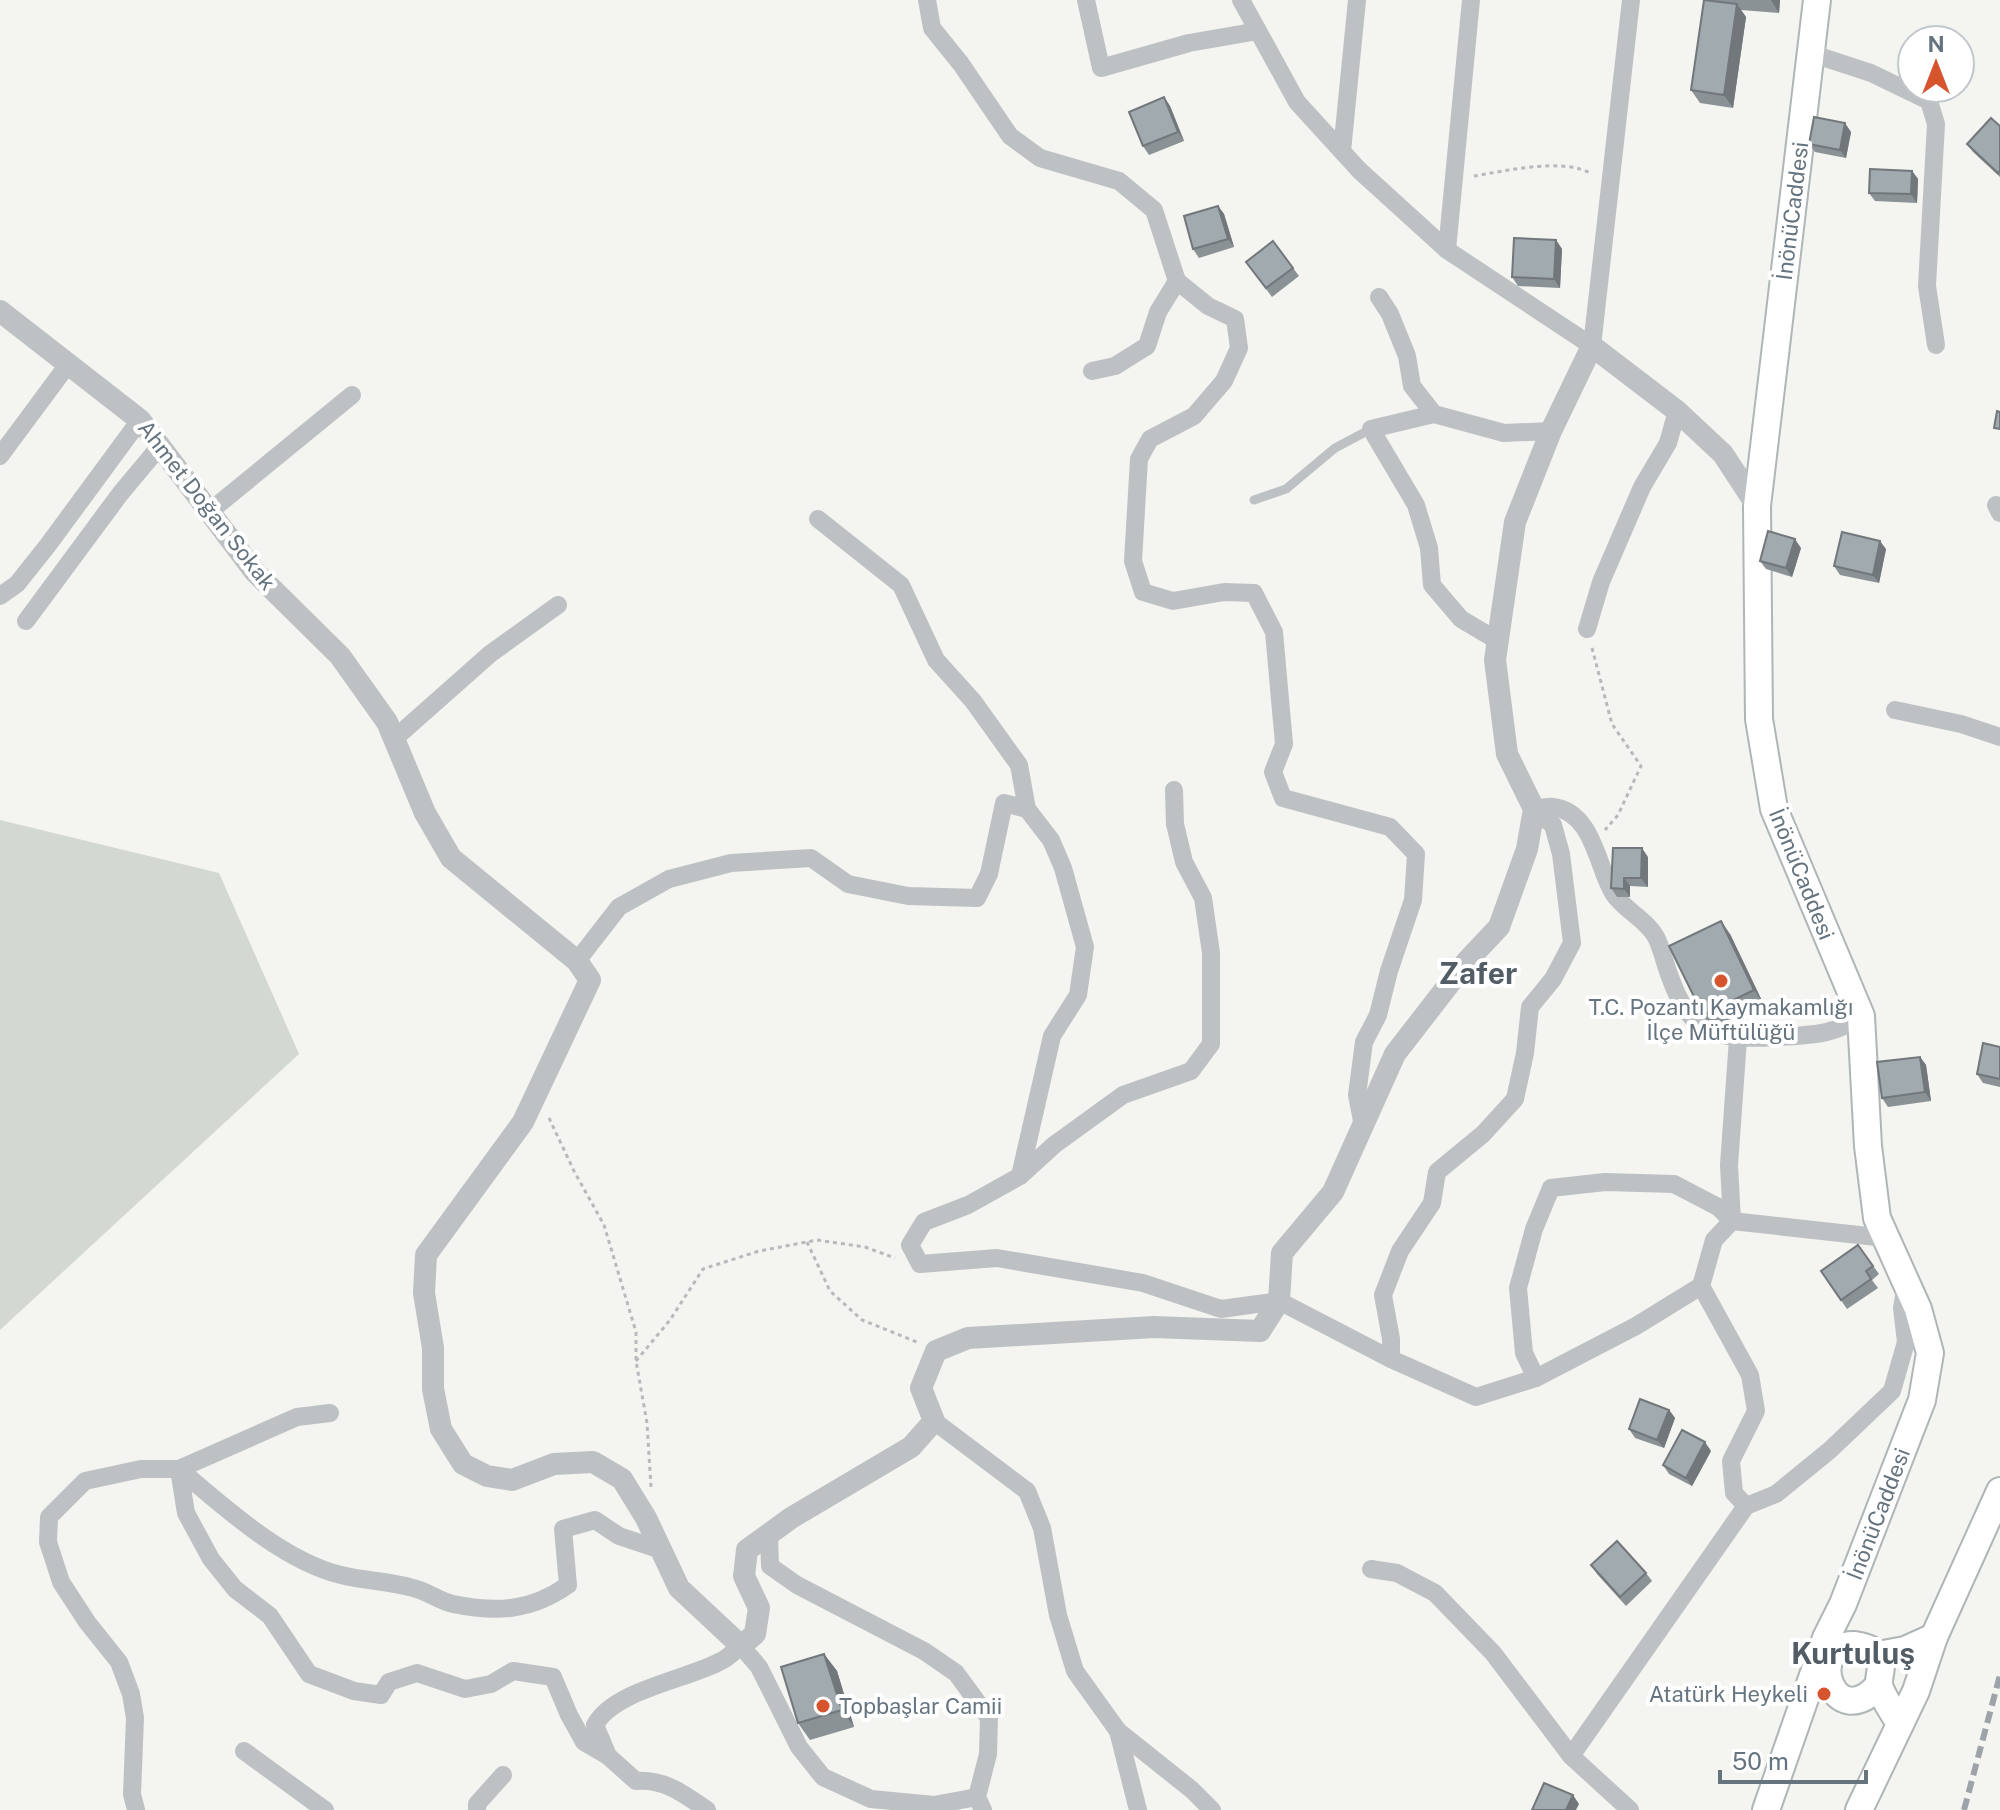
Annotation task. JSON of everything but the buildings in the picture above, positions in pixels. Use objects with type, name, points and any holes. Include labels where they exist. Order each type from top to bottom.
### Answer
[{"type":"main road","name":"İnönüCaddesi","points":[[1766,1810],[1826,1638],[1843,1604],[1922,1400],[1930,1353],[1918,1309],[1877,1218],[1868,1146],[1861,1016],[1774,809],[1759,719],[1757,506],[1817,0]]},
{"type":"main road","points":[[1859,1810],[1916,1691],[1934,1637],[2000,1491]]},
{"type":"main road","points":[[1843,1604],[1852,1645]]},
{"type":"main road","points":[[1878,1655],[1882,1671],[1879,1685],[1870,1696],[1856,1701],[1842,1698],[1831,1688],[1826,1675],[1829,1661],[1838,1650],[1852,1645],[1878,1655],[1905,1650],[1934,1637]]},
{"type":"main road","points":[[1879,1685],[1900,1724]]},
{"type":"main road","points":[[1802,1712],[1831,1688]]},
{"type":"street","points":[[927,0],[932,28],[961,64],[1010,136],[1040,158],[1119,181],[1154,210],[1177,281],[1208,306],[1235,319],[1239,348],[1224,381],[1194,416],[1150,439],[1139,459],[1133,561],[1143,592],[1173,601],[1224,592],[1254,593],[1274,632],[1284,744],[1273,772],[1283,798],[1390,827],[1416,854],[1413,900],[1378,1015],[1364,1042],[1357,1095],[1363,1126]]},
{"type":"street","points":[[1086,0],[1101,68],[1189,43],[1258,31]]},
{"type":"street","points":[[1241,0],[1297,102],[1342,151],[1447,250],[1592,346],[1677,411],[1723,454],[1757,506]]},
{"type":"street","points":[[1342,151],[1357,0]]},
{"type":"street","points":[[1447,250],[1471,0]]},
{"type":"street","points":[[1391,1359],[1391,1339],[1383,1295],[1400,1251],[1432,1203],[1437,1172],[1483,1134],[1515,1099],[1525,1053],[1530,1007],[1553,979],[1572,943],[1561,854],[1553,825],[1534,809],[1507,754],[1495,660],[1515,522],[1551,431],[1592,346],[1631,0]]},
{"type":"street","points":[[1810,53],[1871,73],[1929,101],[1936,124],[1927,286],[1936,345]]},
{"type":"street","points":[[1092,371],[1115,366],[1147,346],[1158,312],[1177,281]]},
{"type":"street","points":[[1379,297],[1390,314],[1407,356],[1412,386],[1434,414]]},
{"type":"street","name":"Ahmet Doğan Sokak","points":[[0,311],[140,420],[255,572],[340,656],[387,722],[425,813],[451,858],[577,961]]},
{"type":"street","points":[[0,456],[69,363]]},
{"type":"street","points":[[209,512],[352,395]]},
{"type":"street","points":[[1587,629],[1601,582],[1642,487],[1668,443],[1677,411]]},
{"type":"street","points":[[1498,641],[1461,619],[1432,585],[1429,548],[1416,505],[1371,429],[1434,414],[1504,433],[1551,431]]},
{"type":"street","points":[[0,596],[17,584],[104,473],[140,420]]},
{"type":"street","points":[[26,621],[120,494],[160,446]]},
{"type":"street","points":[[818,519],[901,585],[936,660],[973,701],[1019,765],[1027,809],[1051,840],[1077,914],[1085,947],[1078,995],[1052,1036],[1020,1176]]},
{"type":"street","points":[[394,739],[490,654],[558,605]]},
{"type":"street","points":[[1895,710],[1961,724],[2000,737]]},
{"type":"street","points":[[1174,790],[1175,824],[1184,862],[1203,898],[1211,953],[1211,1044],[1191,1071],[1123,1095],[1054,1145],[1020,1176],[968,1205],[924,1222],[910,1245],[920,1264],[997,1258],[1143,1283],[1221,1309],[1279,1301],[1391,1359],[1476,1397],[1536,1378],[1636,1326],[1701,1286],[1714,1240],[1732,1221],[1729,1165],[1738,1039]]},
{"type":"street","points":[[769,1535],[770,1566],[797,1585],[924,1651],[956,1673],[989,1718],[988,1754],[980,1803],[934,1805],[871,1799],[823,1777],[799,1747],[759,1667],[679,1588],[646,1518],[622,1479],[593,1462],[554,1464],[512,1480],[487,1476],[463,1464],[441,1429],[433,1389],[433,1348],[424,1293],[426,1255],[523,1122],[590,980],[577,961],[619,907],[669,879],[731,863],[811,858],[848,884],[908,896],[977,898],[989,874],[1004,803],[1027,809]]},
{"type":"street","points":[[1534,809],[1553,807],[1574,817],[1594,843],[1614,893],[1655,936],[1671,982],[1691,1019],[1710,1033],[1738,1039],[1819,1035],[1850,1025],[1861,1016]]},
{"type":"street","points":[[1212,1810],[1192,1790],[1118,1731],[1075,1671],[1058,1615],[1042,1528],[1027,1491],[934,1421],[921,1388],[936,1351],[968,1338],[1154,1327],[1260,1331],[1279,1301],[1282,1253],[1333,1192],[1395,1054],[1467,961],[1499,927],[1527,849],[1534,809]]},
{"type":"street","points":[[1536,1378],[1524,1353],[1518,1288],[1534,1229],[1551,1188],[1605,1182],[1674,1184],[1718,1207],[1732,1221],[1886,1238]]},
{"type":"street","points":[[1571,1756],[1746,1506],[1776,1494],[1830,1450],[1892,1391],[1906,1342],[1902,1308],[1906,1282]]},
{"type":"street","points":[[1701,1286],[1750,1375],[1756,1411],[1731,1461],[1734,1493],[1746,1506]]},
{"type":"street","points":[[136,1810],[132,1794],[135,1718],[131,1694],[119,1662],[87,1622],[61,1582],[48,1542],[49,1517],[85,1481],[141,1469],[179,1469],[297,1417],[330,1413]]},
{"type":"street","points":[[608,1756],[595,1725],[601,1713],[631,1696],[724,1660],[755,1634],[759,1608],[744,1576],[747,1550],[791,1518],[911,1447],[934,1421]]},
{"type":"street","points":[[179,1469],[216,1500],[298,1557],[340,1575],[414,1588],[451,1604],[518,1609],[547,1600],[568,1585],[563,1529],[595,1520],[619,1536],[661,1550]]},
{"type":"street","points":[[179,1469],[186,1513],[211,1559],[235,1589],[270,1616],[309,1674],[354,1691],[381,1695],[389,1682],[417,1673],[465,1689],[491,1684],[513,1671],[553,1677],[584,1742],[608,1756],[636,1781],[653,1780],[674,1788],[707,1810]]},
{"type":"street","points":[[1371,1569],[1397,1573],[1435,1593],[1493,1653],[1571,1756],[1630,1810]]},
{"type":"street","points":[[1118,1731],[1138,1810]]},
{"type":"street","points":[[244,1751],[325,1810]]},
{"type":"street","points":[[477,1810],[477,1804],[503,1775]]},
{"type":"lane","points":[[1254,500],[1286,489],[1335,448],[1371,429]]},
{"type":"path","points":[[1454,180],[1541,166],[1583,168],[1610,185]]},
{"type":"path","points":[[1587,629],[1612,724],[1641,766],[1618,815],[1594,843]]},
{"type":"path","points":[[534,1100],[552,1122],[574,1171],[604,1225],[636,1332],[636,1361],[647,1423],[651,1482],[646,1518]]},
{"type":"path","points":[[636,1361],[670,1320],[703,1269],[759,1251],[817,1240],[865,1247],[920,1264]]},
{"type":"path","points":[[807,1242],[830,1291],[862,1320],[936,1351]]},
{"type":"shaded area","points":[[0,820],[219,873],[299,1054],[0,1330]]},
{"type":"railway","points":[[1964,1810],[2000,1675]]},
{"type":"place","name":"T.C. Pozantı Kaymakamlığı İlçe Müftülüğü","points":[[1721,981]]},
{"type":"place","name":"Atatürk Heykeli","points":[[1824,1694]]},
{"type":"place","name":"Topbaşlar Camii","points":[[823,1706]]},
{"type":"district","name":"Zafer","points":[[1478,973]]},
{"type":"district","name":"Kurtuluş","points":[[1853,1653]]}]
